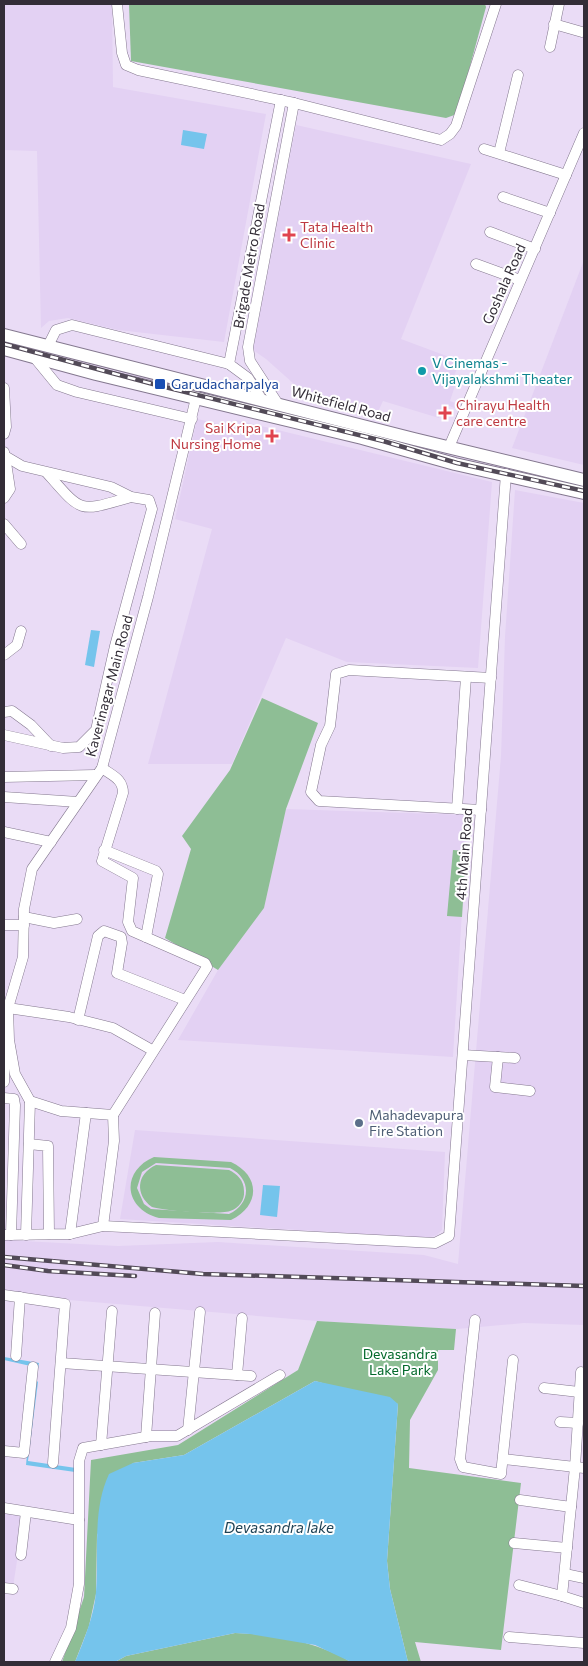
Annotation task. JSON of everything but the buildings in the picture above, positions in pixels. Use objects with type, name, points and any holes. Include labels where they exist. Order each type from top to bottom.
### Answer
[{"type":"main road","name":"Whitefield Road","points":[[4,334],[584,480]]},
{"type":"main road","name":"Whitefield Road","points":[[4,350],[362,438],[449,462],[584,493]]},
{"type":"street","points":[[117,4],[122,53],[126,65],[138,70],[281,100],[441,140],[450,134],[456,126],[495,5]]},
{"type":"street","points":[[550,47],[559,4]]},
{"type":"street","points":[[554,24],[582,32]]},
{"type":"street","points":[[498,153],[518,75]]},
{"type":"street","name":"Brigade Metro Road","points":[[228,364],[281,100]]},
{"type":"street","name":"Brigade Metro Road","points":[[278,404],[248,355],[294,104]]},
{"type":"street","name":"Goshala Road","points":[[449,447],[566,175],[581,149],[584,134]]},
{"type":"street","points":[[484,149],[566,175]]},
{"type":"street","points":[[503,197],[550,213]]},
{"type":"street","points":[[259,214],[272,217]]},
{"type":"street","points":[[490,232],[535,249]]},
{"type":"street","points":[[476,264],[520,280]]},
{"type":"street","points":[[48,346],[56,330],[72,325],[228,364],[248,378],[262,400]]},
{"type":"street","points":[[34,357],[56,385],[77,392],[192,419]]},
{"type":"street","points":[[4,388],[6,428],[4,434]]},
{"type":"street","name":"Kaverinagar Main Road","points":[[30,1101],[15,1074],[6,1052],[6,1026],[8,1008],[23,957],[24,921],[32,869],[98,771],[196,398]]},
{"type":"street","points":[[4,454],[22,466],[111,487],[131,497],[149,500],[152,509],[115,646],[96,730],[79,747],[51,746],[4,735]]},
{"type":"street","points":[[4,454],[10,488],[4,498]]},
{"type":"street","points":[[46,473],[72,501],[82,508],[98,506],[131,497]]},
{"type":"street","name":"4th Main Road","points":[[103,1226],[435,1243],[448,1236],[464,1055],[480,810],[506,474]]},
{"type":"street","points":[[4,524],[21,544]]},
{"type":"street","points":[[4,655],[17,645],[21,631]]},
{"type":"street","points":[[480,810],[319,801],[311,792],[321,744],[330,726],[336,674],[349,670],[491,678]]},
{"type":"street","points":[[457,808],[466,677]]},
{"type":"street","points":[[4,712],[12,711],[31,725],[51,746]]},
{"type":"street","points":[[4,777],[98,771],[121,781],[123,793],[102,861],[133,878],[128,922],[132,930],[206,963],[206,970],[152,1050],[113,1115],[114,1141],[103,1226],[70,1234],[7,1235],[15,1101],[4,1098]]},
{"type":"street","points":[[4,797],[78,802]]},
{"type":"street","points":[[4,832],[51,842]]},
{"type":"street","points":[[104,850],[156,871],[158,874],[146,937]]},
{"type":"street","points":[[4,925],[24,921],[54,923],[77,919]]},
{"type":"street","points":[[78,1020],[98,936],[104,931],[121,937],[122,943],[117,973],[185,1000]]},
{"type":"street","points":[[8,1008],[113,1028],[152,1050]]},
{"type":"street","points":[[4,1082],[6,1052]]},
{"type":"street","points":[[464,1055],[515,1058]]},
{"type":"street","points":[[498,1057],[496,1087],[530,1091]]},
{"type":"street","points":[[26,1235],[30,1101],[61,1110],[113,1115]]},
{"type":"street","points":[[70,1234],[86,1113]]},
{"type":"street","points":[[29,1144],[48,1146],[49,1234]]},
{"type":"street","points":[[4,1295],[65,1304],[53,1463]]},
{"type":"street","points":[[16,1356],[20,1297]]},
{"type":"street","points":[[101,1445],[112,1311]]},
{"type":"street","points":[[188,1430],[200,1312]]},
{"type":"street","points":[[146,1437],[156,1313]]},
{"type":"street","points":[[237,1375],[242,1318]]},
{"type":"street","points":[[476,1320],[460,1459],[463,1467],[500,1474],[513,1360]]},
{"type":"street","points":[[61,1363],[251,1376]]},
{"type":"street","points":[[4,1451],[24,1453],[33,1367]]},
{"type":"street","points":[[562,1596],[571,1507],[580,1468],[578,1423],[581,1372]]},
{"type":"street","points":[[55,1662],[71,1628],[79,1584],[79,1461],[83,1448],[146,1437],[177,1436],[280,1375]]},
{"type":"street","points":[[544,1388],[579,1392]]},
{"type":"street","points":[[560,1422],[578,1423]]},
{"type":"street","points":[[502,1459],[580,1468]]},
{"type":"street","points":[[520,1500],[571,1507]]},
{"type":"street","points":[[4,1508],[79,1520]]},
{"type":"street","points":[[21,1555],[26,1512]]},
{"type":"street","points":[[514,1543],[567,1548]]},
{"type":"street","points":[[565,1574],[584,1578]]},
{"type":"street","points":[[519,1585],[584,1603]]},
{"type":"street","points":[[509,1637],[584,1643]]},
{"type":"shaded area","points":[[4,4],[112,4],[113,87],[266,114],[224,342],[118,330],[68,318],[49,321],[41,328],[37,151],[4,150]]},
{"type":"shaded area","points":[[296,125],[471,164],[401,339],[460,361],[452,381],[456,383],[450,401],[458,404],[457,409],[444,404],[439,418],[383,401],[375,418],[312,400],[266,359],[253,350]]},
{"type":"shaded area","points":[[584,260],[584,465],[512,448]]},
{"type":"shaded area","points":[[197,419],[233,427],[236,420],[492,482],[478,668],[347,662],[286,638],[232,764],[148,764],[212,529],[175,519]]},
{"type":"shaded area","points":[[515,490],[584,503],[584,1325],[524,1323],[457,1329],[317,1321],[69,1300],[4,1290],[4,1240],[118,1246],[218,1242],[424,1255],[458,1264],[501,756],[505,637]]},
{"type":"shaded area","points":[[286,809],[468,815],[453,1057],[178,1040],[218,970],[264,908]]},
{"type":"shaded area","points":[[135,1130],[445,1152],[442,1230],[437,1235],[427,1238],[120,1219]]},
{"type":"shaded area","points":[[4,1512],[24,1515],[13,1587],[4,1585]]},
{"type":"green space","points":[[129,4],[485,4],[486,7],[457,114],[446,118],[131,61]]},
{"type":"green space","points":[[262,698],[318,723],[286,809],[264,908],[218,970],[165,938],[191,849],[182,836],[230,770]]},
{"type":"green space","points":[[453,850],[466,851],[462,917],[447,916]]},
{"type":"green space","points":[[154,1157],[231,1162],[248,1175],[252,1183],[252,1199],[241,1214],[231,1220],[159,1218],[147,1213],[138,1206],[133,1198],[132,1180],[136,1171],[143,1163]],"holes":[[[156,1163],[230,1168],[242,1178],[246,1191],[242,1204],[229,1214],[151,1209],[144,1204],[137,1188],[142,1172]]]},
{"type":"green space","points":[[156,1165],[229,1170],[243,1184],[244,1194],[241,1203],[230,1211],[215,1213],[152,1207],[143,1197],[140,1185],[141,1179],[149,1169]]},
{"type":"green space","name":"Devasandra Lake Park","points":[[317,1321],[456,1329],[454,1350],[438,1350],[438,1370],[410,1420],[409,1468],[521,1483],[501,1650],[415,1642],[421,1662],[408,1662],[390,1589],[387,1561],[398,1404],[315,1381],[184,1455],[133,1463],[97,1535],[96,1594],[89,1626],[75,1662],[62,1662],[84,1597],[91,1460],[178,1445],[298,1370]]},
{"type":"green space","points":[[235,1633],[295,1640],[324,1649],[351,1662],[115,1662],[126,1656]]},
{"type":"water","points":[[183,130],[207,134],[204,149],[181,145]]},
{"type":"water","points":[[91,630],[100,631],[94,667],[85,665]]},
{"type":"water","points":[[263,1185],[280,1186],[277,1217],[260,1215]]},
{"type":"water","points":[[4,1357],[39,1363],[28,1461],[76,1468],[75,1472],[26,1465],[35,1367],[4,1360]]},
{"type":"water","name":"Devasandra lake","points":[[315,1381],[390,1397],[398,1404],[387,1561],[390,1589],[408,1662],[351,1662],[315,1645],[235,1633],[126,1656],[115,1662],[75,1662],[88,1628],[95,1601],[98,1517],[100,1502],[109,1474],[133,1463],[184,1455]]},
{"type":"railway","points":[[4,344],[153,384],[383,441],[457,463],[584,491]]},
{"type":"railway","points":[[4,1257],[203,1274],[584,1286]]},
{"type":"railway","points":[[4,1265],[48,1271],[135,1276]]},
{"type":"place","name":"Tata Health Clinic","points":[[289,235]]},
{"type":"place","name":"V Cinemas - Vijayalakshmi Theater","points":[[422,371]]},
{"type":"place","name":"Garudacharpalya","points":[[160,384]]},
{"type":"place","name":"Chirayu Health care centre","points":[[445,413]]},
{"type":"place","name":"Sai Kripa Nursing Home","points":[[272,436]]},
{"type":"place","name":"Mahadevapura Fire Station","points":[[359,1123]]}]
